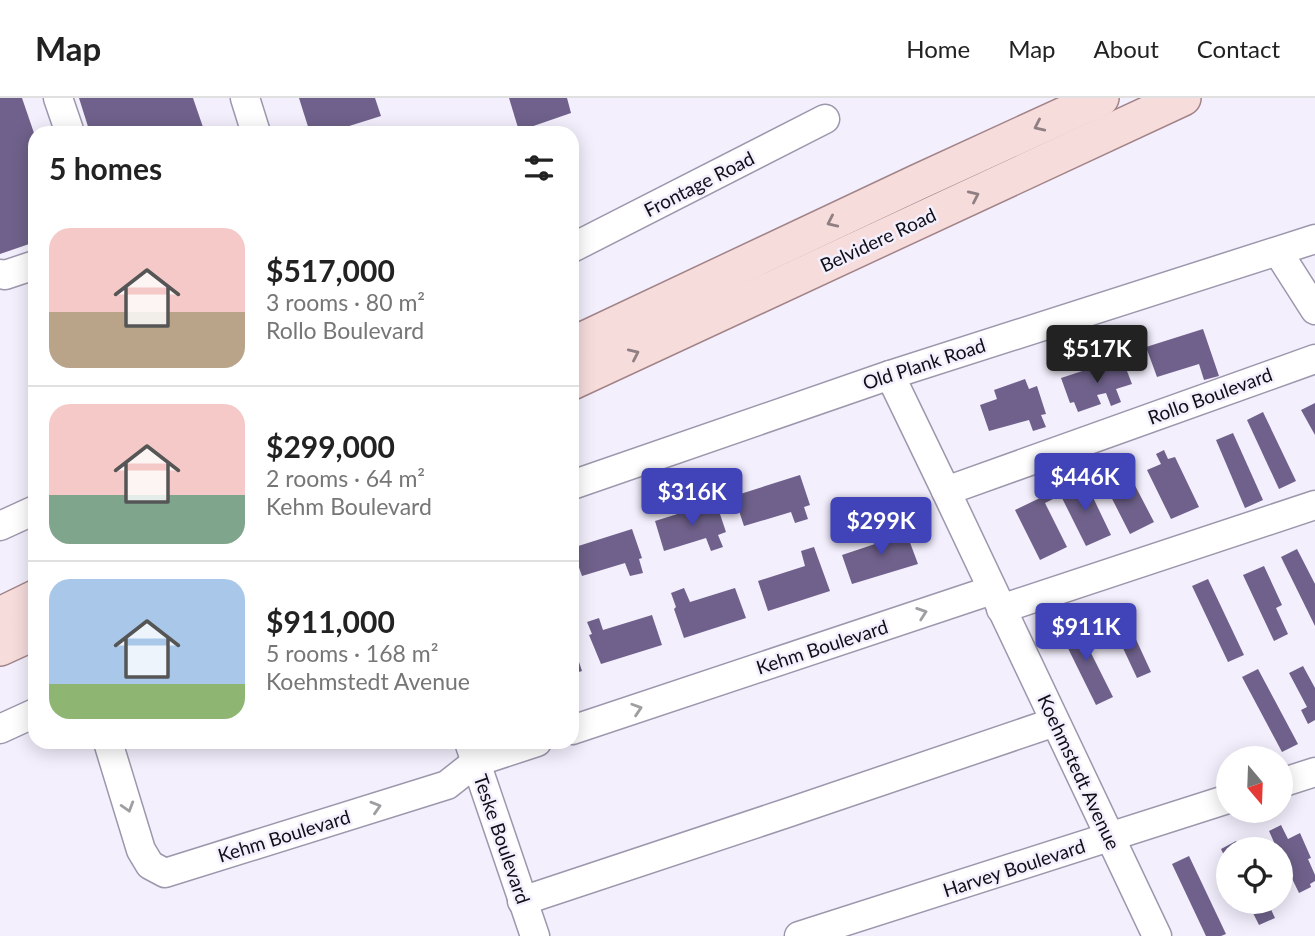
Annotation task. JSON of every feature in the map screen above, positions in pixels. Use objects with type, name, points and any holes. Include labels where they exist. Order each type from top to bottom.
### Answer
[{"type":"main road","name":"Belvidere Road","points":[[579,342],[918,181],[1101,98]]},
{"type":"main road","name":"Belvidere Road","points":[[579,379],[1183,98]]},
{"type":"main road","points":[[0,615],[28,601]]},
{"type":"main road","points":[[0,648],[28,635]]},
{"type":"street","points":[[58,98],[68,126]]},
{"type":"street","points":[[245,98],[254,126]]},
{"type":"street","name":"Frontage Road","points":[[579,244],[825,119]]},
{"type":"street","name":"Old Plank Road","points":[[579,483],[890,375],[1315,239]]},
{"type":"street","points":[[1278,252],[1315,310]]},
{"type":"street","points":[[0,274],[5,275],[28,267]]},
{"type":"street","name":"Rollo Boulevard","points":[[946,491],[1315,359]]},
{"type":"street","name":"Koehmstedt Avenue","points":[[890,375],[1157,936]]},
{"type":"street","name":"Kehm Boulevard","points":[[579,728],[997,599],[1315,505]]},
{"type":"street","points":[[0,526],[28,513]]},
{"type":"street","points":[[0,729],[28,716]]},
{"type":"street","points":[[523,901],[1055,722]]},
{"type":"street","name":"Kehm Boulevard","points":[[110,749],[141,850],[150,865],[165,873],[447,785],[472,752],[492,749]]},
{"type":"street","name":"Teske Boulevard","points":[[472,752],[534,936]]},
{"type":"street","points":[[1293,779],[1315,772]]},
{"type":"street","name":"Harvey Boulevard","points":[[799,936],[1216,803]]},
{"type":"building","points":[[0,98],[22,98],[32,126],[28,126],[28,244],[0,254]]},
{"type":"building","points":[[79,98],[193,98],[203,126],[88,126]]},
{"type":"building","points":[[299,98],[375,98],[381,116],[349,126],[308,126]]},
{"type":"building","points":[[509,98],[567,98],[571,113],[533,126],[517,126]]},
{"type":"building","points":[[1203,329],[1219,376],[1204,380],[1199,364],[1157,377],[1146,347]]},
{"type":"building","points":[[1122,358],[1132,384],[1116,389],[1121,402],[1111,406],[1106,393],[1097,395],[1101,404],[1078,412],[1074,402],[1070,403],[1061,378]]},
{"type":"building","points":[[1025,379],[1029,389],[1037,386],[1046,414],[1041,415],[1046,427],[1033,431],[1029,420],[989,431],[980,405],[997,399],[994,390]]},
{"type":"building","points":[[1315,403],[1315,435],[1301,410]]},
{"type":"building","points":[[1263,412],[1296,481],[1279,489],[1247,420]]},
{"type":"building","points":[[1233,433],[1263,500],[1245,508],[1216,440]]},
{"type":"building","points":[[1164,450],[1168,459],[1175,457],[1199,507],[1171,519],[1147,470],[1161,464],[1156,454]]},
{"type":"building","points":[[1110,467],[1116,478],[1128,472],[1154,522],[1130,534],[1104,483],[1106,482],[1101,472]]},
{"type":"building","points":[[800,475],[810,505],[804,507],[808,519],[795,523],[791,512],[744,526],[734,496]]},
{"type":"building","points":[[1067,481],[1073,490],[1087,485],[1111,535],[1086,546],[1061,496],[1064,494],[1058,485]]},
{"type":"building","points":[[1050,487],[1055,498],[1045,503],[1067,547],[1040,560],[1015,510],[1044,496],[1042,491]]},
{"type":"building","points":[[716,502],[726,532],[718,535],[723,547],[711,551],[706,538],[664,551],[655,521]]},
{"type":"building","points":[[902,521],[918,564],[852,584],[842,555],[893,538],[888,526]]},
{"type":"building","points":[[632,529],[642,558],[639,559],[643,573],[630,576],[625,563],[582,576],[579,568],[579,546]]},
{"type":"building","points":[[814,547],[830,591],[768,611],[758,581],[805,566],[801,551]]},
{"type":"building","points":[[1297,549],[1315,584],[1315,626],[1281,557]]},
{"type":"building","points":[[1264,566],[1282,605],[1276,608],[1288,634],[1274,641],[1243,575]]},
{"type":"building","points":[[1208,579],[1244,655],[1228,662],[1192,586]]},
{"type":"building","points":[[684,588],[690,602],[735,588],[746,618],[684,638],[671,593]]},
{"type":"building","points":[[1122,609],[1151,672],[1137,678],[1108,616]]},
{"type":"building","points":[[652,615],[662,645],[601,664],[589,635],[592,634],[587,622],[599,618],[603,630]]},
{"type":"building","points":[[1075,621],[1113,697],[1096,705],[1058,628]]},
{"type":"building","points":[[1303,666],[1315,688],[1315,720],[1308,724],[1301,710],[1307,707],[1289,673]]},
{"type":"building","points":[[1258,669],[1298,744],[1279,746],[1242,677]]},
{"type":"building","points":[[1281,825],[1287,837],[1272,837],[1269,831]]},
{"type":"building","points":[[1300,833],[1311,858],[1308,859],[1315,881],[1310,884],[1311,887],[1299,893],[1293,881],[1292,837]]},
{"type":"building","points":[[1189,856],[1226,934],[1206,936],[1172,864]]},
{"type":"building","points":[[1254,914],[1273,914],[1275,918],[1259,925]]}]
